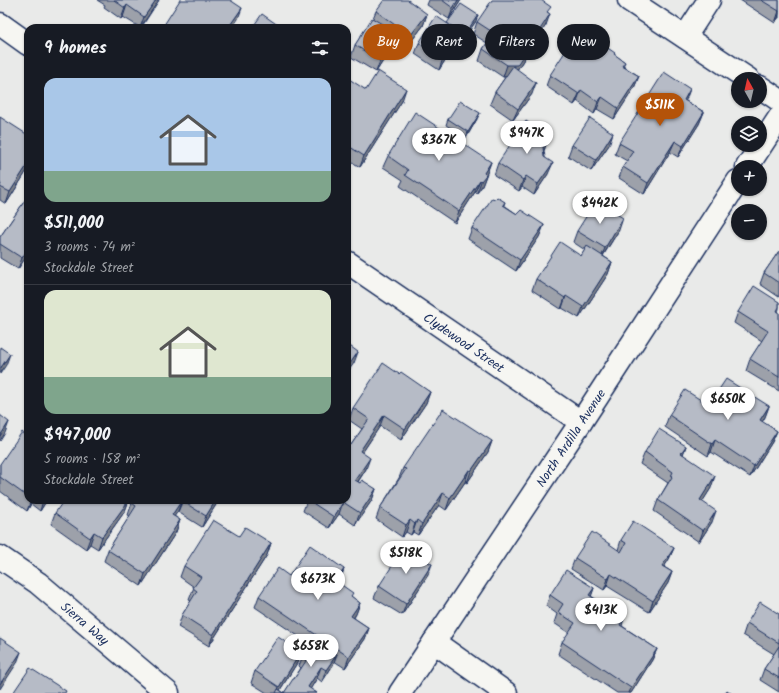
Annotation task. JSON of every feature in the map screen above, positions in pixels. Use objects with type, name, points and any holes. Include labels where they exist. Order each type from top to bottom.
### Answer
[{"type":"street","points":[[629,0],[738,72]]},
{"type":"street","points":[[685,37],[709,0]]},
{"type":"street","points":[[0,24],[24,41]]},
{"type":"street","points":[[767,92],[779,100]]},
{"type":"street","points":[[752,160],[779,118]]},
{"type":"street","name":"North Ardilla Avenue","points":[[400,693],[581,422],[731,192]]},
{"type":"street","name":"Clydewood Street","points":[[351,265],[581,422]]},
{"type":"street","name":"Sierra Way","points":[[0,557],[38,583],[168,693]]},
{"type":"street","points":[[434,642],[506,693]]},
{"type":"building","points":[[114,0],[156,0],[144,17],[127,5],[125,8]]},
{"type":"building","points":[[180,0],[230,0],[242,8],[231,24],[165,24]]},
{"type":"building","points":[[384,0],[408,0],[427,14],[413,32],[413,24],[394,24],[376,11]]},
{"type":"building","points":[[442,0],[458,0],[453,8]]},
{"type":"building","points":[[492,0],[541,0],[551,7],[547,12],[550,14],[544,24],[485,24],[485,27],[477,22]]},
{"type":"building","points":[[761,0],[779,0],[779,11]]},
{"type":"building","points":[[461,4],[478,15],[472,24],[447,23]]},
{"type":"building","points":[[262,14],[276,24],[255,24]]},
{"type":"building","points":[[436,16],[448,24],[431,24]]},
{"type":"building","points":[[372,18],[382,24],[368,24]]},
{"type":"building","points":[[363,32],[363,50],[355,45]]},
{"type":"building","points":[[610,50],[625,62],[622,66],[639,76],[618,108],[602,97],[598,102],[581,90],[579,94],[550,75],[560,60],[610,60]]},
{"type":"building","points":[[500,60],[520,60],[517,65],[507,65]]},
{"type":"building","points":[[513,66],[536,83],[518,109],[495,92]]},
{"type":"building","points":[[378,71],[406,89],[364,156],[351,148],[351,80],[366,90]]},
{"type":"building","points":[[664,72],[690,89],[684,100],[704,112],[683,146],[675,141],[648,183],[623,167],[633,151],[619,143]]},
{"type":"building","points":[[460,101],[480,113],[468,132],[448,119]]},
{"type":"building","points":[[415,112],[491,162],[484,173],[486,175],[481,181],[480,180],[459,211],[405,175],[408,170],[388,156]]},
{"type":"building","points":[[0,117],[24,132],[24,170],[10,192],[0,187]]},
{"type":"building","points":[[590,118],[613,133],[596,160],[572,145]]},
{"type":"building","points":[[526,121],[549,137],[543,147],[544,157],[553,163],[538,184],[526,176],[523,180],[498,163]]},
{"type":"building","points":[[497,197],[505,202],[503,205],[517,214],[521,210],[544,225],[520,260],[472,228],[492,198],[495,199]]},
{"type":"building","points":[[596,201],[623,218],[605,248],[577,231]]},
{"type":"building","points":[[24,202],[24,255],[22,258],[0,244],[0,237]]},
{"type":"building","points":[[560,242],[581,256],[587,246],[612,262],[583,307],[566,296],[565,298],[536,279]]},
{"type":"building","points":[[779,251],[779,283],[764,273]]},
{"type":"building","points":[[754,286],[779,302],[777,311],[779,312],[779,377],[750,359],[768,331],[738,312]]},
{"type":"building","points":[[0,347],[10,354],[0,369]]},
{"type":"building","points":[[351,347],[358,352],[351,362]]},
{"type":"building","points":[[383,363],[399,374],[401,372],[430,392],[405,429],[384,415],[360,451],[370,458],[355,480],[360,483],[362,480],[376,489],[360,513],[346,504],[351,504],[351,445],[369,419],[353,408]]},
{"type":"building","points":[[726,379],[769,406],[760,420],[777,431],[754,466],[715,440],[712,444],[669,415],[685,390],[715,409],[721,401],[714,397]]},
{"type":"building","points":[[443,409],[492,441],[471,471],[469,470],[450,498],[443,493],[422,524],[417,520],[415,524],[410,520],[406,525],[380,508],[406,469],[403,468]]},
{"type":"building","points":[[0,415],[9,422],[0,436]]},
{"type":"building","points":[[659,429],[686,446],[681,453],[715,476],[700,500],[716,511],[703,531],[658,500],[672,477],[673,472],[645,452]]},
{"type":"building","points":[[22,432],[24,434],[24,494],[0,477],[0,464]]},
{"type":"building","points":[[61,504],[126,504],[102,537],[94,532],[90,538],[55,513]]},
{"type":"building","points":[[133,504],[179,504],[172,515],[180,520],[145,574],[108,550],[136,506]]},
{"type":"building","points":[[187,504],[214,504],[206,516]]},
{"type":"building","points":[[314,504],[342,504],[334,517]]},
{"type":"building","points":[[213,520],[239,536],[245,527],[271,543],[213,635],[182,615],[197,591],[193,588],[201,577],[184,566]]},
{"type":"building","points":[[633,521],[674,548],[662,566],[672,572],[653,601],[611,574],[608,579],[575,558],[592,532],[621,552],[626,543],[621,540]]},
{"type":"building","points":[[310,545],[344,569],[336,581],[353,593],[351,596],[360,603],[351,616],[369,628],[349,657],[259,596],[278,568],[289,576]]},
{"type":"building","points":[[405,546],[416,553],[418,551],[429,559],[428,562],[432,564],[406,604],[379,586]]},
{"type":"building","points":[[566,570],[594,588],[589,595],[624,618],[620,625],[657,649],[631,688],[562,642],[575,623],[558,612],[563,604],[550,595]]},
{"type":"building","points":[[760,602],[779,614],[779,643],[747,623]]},
{"type":"building","points":[[278,637],[301,652],[279,687],[255,671]]},
{"type":"building","points":[[0,638],[21,652],[0,684]]},
{"type":"building","points":[[313,639],[337,654],[326,670],[321,667],[308,687],[317,693],[284,693],[308,658],[303,655]]},
{"type":"building","points":[[779,646],[779,678],[764,669]]},
{"type":"building","points":[[30,668],[66,691],[65,693],[13,693]]},
{"type":"building","points":[[278,689],[284,693],[276,693]]}]
